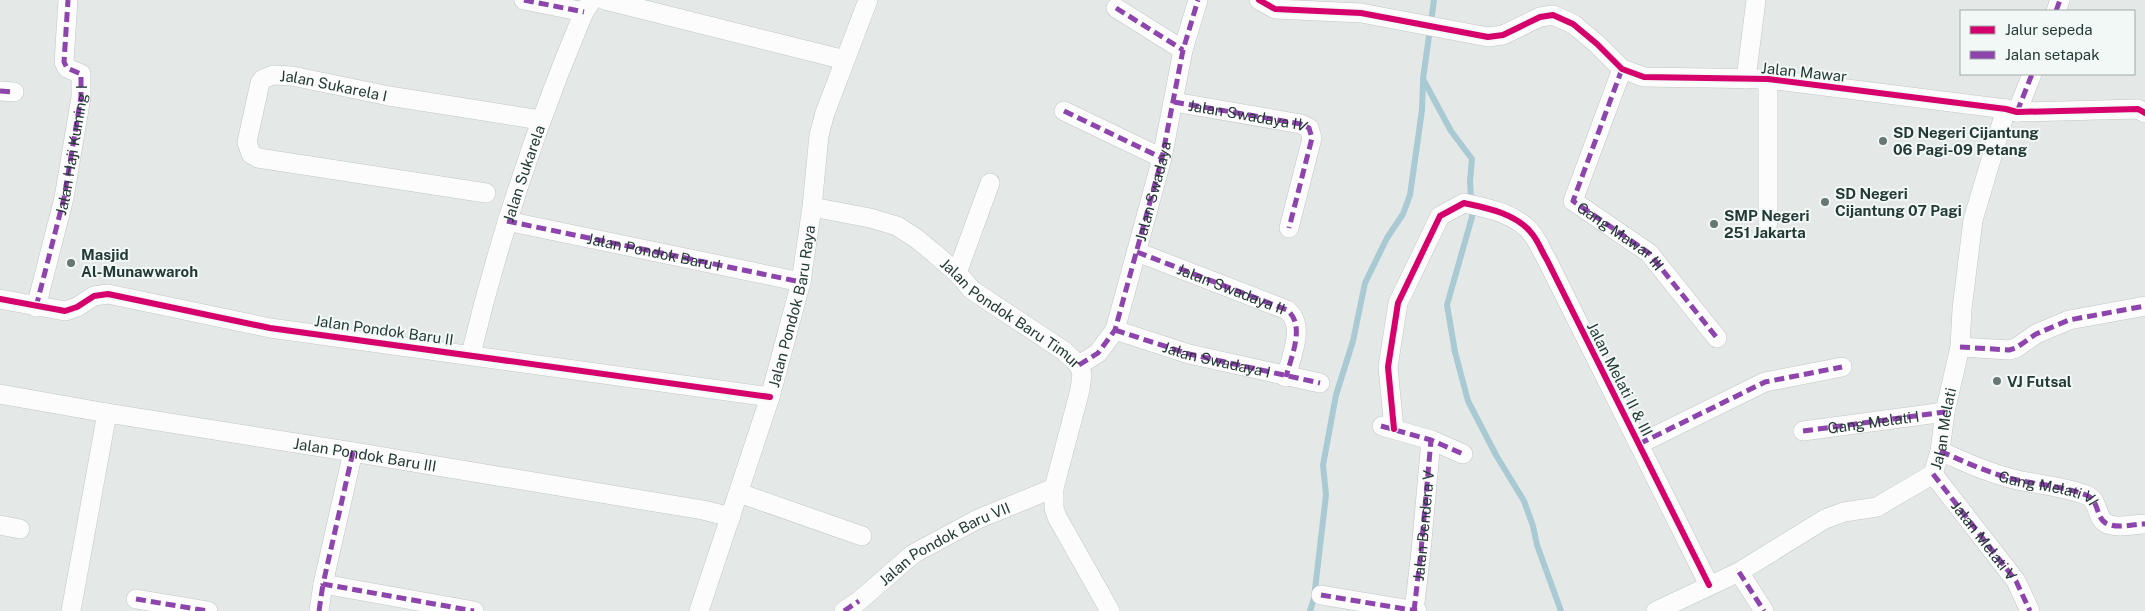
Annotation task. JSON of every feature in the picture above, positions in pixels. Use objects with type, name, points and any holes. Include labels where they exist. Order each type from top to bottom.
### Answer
[{"type":"street","name":"Jalan Haji Kuming I","points":[[36,307],[64,198],[81,97],[81,74],[67,68],[64,62],[68,0]]},
{"type":"street","points":[[524,0],[588,6]]},
{"type":"street","points":[[605,0],[845,60]]},
{"type":"street","name":"Jalan Pondok Baru Raya","points":[[699,611],[770,397],[801,282],[812,207],[819,135],[825,113],[868,0]]},
{"type":"street","name":"Jalan Swadaya","points":[[1078,365],[1098,354],[1115,330],[1162,158],[1183,50],[1198,0]]},
{"type":"street","name":"Jalan Mawar","points":[[1259,0],[1275,9],[1361,13],[1488,37],[1503,35],[1540,18],[1553,15],[1573,24],[1597,44],[1622,69],[1644,77],[1768,79],[2011,110],[2138,109],[2145,113]]},
{"type":"street","points":[[1746,79],[1756,0]]},
{"type":"street","name":"Jalan Sukarela","points":[[471,354],[507,221],[540,120],[588,6]]},
{"type":"street","points":[[1116,8],[1183,50]]},
{"type":"street","name":"Gang Mawar III","points":[[1622,69],[1573,202],[1649,253],[1717,338]]},
{"type":"street","name":"Jalan Sukarela I","points":[[486,194],[258,158],[251,154],[248,142],[260,83],[263,79],[273,75],[292,76],[389,96],[540,120]]},
{"type":"street","name":"Jalan Melati","points":[[1656,611],[1739,572],[1825,519],[1844,512],[1877,507],[1933,474],[1940,451],[1960,347],[1962,309],[1973,220],[2011,110],[2031,75]]},
{"type":"street","points":[[1768,79],[1768,222]]},
{"type":"street","name":"Jalan Swadaya IV","points":[[1174,102],[1301,124],[1309,128],[1312,138],[1289,228]]},
{"type":"street","points":[[1064,111],[1162,158]]},
{"type":"street","points":[[957,273],[990,183]]},
{"type":"street","name":"Jalan Melati II & III","points":[[1431,440],[1388,427],[1388,367],[1398,303],[1440,216],[1464,203],[1485,207],[1511,217],[1522,224],[1533,235],[1710,586]]},
{"type":"street","name":"Jalan Pondok Baru Timur","points":[[812,207],[870,218],[897,226],[917,239],[957,273],[972,290],[1064,351],[1078,365],[1082,374],[1080,390],[1054,488],[1054,508],[1057,517],[1110,611]]},
{"type":"street","name":"Jalan Pondok Baru I","points":[[507,221],[801,282]]},
{"type":"street","name":"Jalan Swadaya II","points":[[1137,252],[1287,310],[1294,317],[1297,329],[1286,377]]},
{"type":"street","name":"Jalan Pondok Baru II","points":[[0,299],[65,311],[71,310],[94,296],[108,294],[270,328],[471,354],[770,397]]},
{"type":"street","points":[[1960,347],[2010,350],[2036,334],[2069,320],[2145,306]]},
{"type":"street","name":"Jalan Swadaya I","points":[[1115,330],[1188,354],[1320,383]]},
{"type":"street","points":[[1639,444],[1765,382],[1842,367]]},
{"type":"street","name":"Jalan Pondok Baru III","points":[[0,394],[730,517]]},
{"type":"street","name":"Gang Melati I","points":[[1803,431],[1946,412]]},
{"type":"street","points":[[71,611],[106,413]]},
{"type":"street","points":[[1431,440],[1464,454]]},
{"type":"street","name":"Jalan Bendera V","points":[[1414,610],[1431,440]]},
{"type":"street","name":"Gang Melati VI","points":[[1940,451],[1983,471],[2022,481],[2067,489],[2088,496],[2094,499],[2101,519],[2110,525],[2145,524]]},
{"type":"street","points":[[319,611],[323,584],[353,452]]},
{"type":"street","name":"Jalan Melati V","points":[[1933,474],[2016,581],[2030,611]]},
{"type":"street","name":"Jalan Pondok Baru VII","points":[[858,608],[912,554],[978,519],[1054,488]]},
{"type":"street","points":[[739,493],[862,536]]},
{"type":"street","points":[[0,525],[20,529]]},
{"type":"street","points":[[1739,572],[1764,611]]},
{"type":"street","points":[[323,584],[474,611]]},
{"type":"street","points":[[1321,595],[1418,611]]},
{"type":"street","points":[[136,599],[177,609],[208,611]]},
{"type":"waterway","points":[[1434,0],[1423,79],[1451,131],[1472,159],[1470,181],[1472,217],[1447,305],[1455,352],[1468,401],[1496,455],[1524,501],[1533,526],[1537,545],[1561,611]]},
{"type":"waterway","points":[[1310,611],[1314,598],[1326,495],[1323,465],[1336,395],[1353,341],[1365,283],[1387,238],[1403,214],[1410,195],[1422,110],[1423,81]]},
{"type":"marked path","points":[[36,307],[64,198],[81,97],[81,74],[67,68],[64,62],[68,0]]},
{"type":"marked path","points":[[524,0],[584,12]]},
{"type":"marked path","points":[[1079,365],[1098,353],[1115,330],[1162,158],[1183,50],[1198,0]]},
{"type":"marked path","points":[[2056,10],[2060,0]]},
{"type":"marked path","points":[[1116,8],[1183,50]]},
{"type":"marked path","points":[[1622,69],[1573,201],[1649,253],[1717,338]]},
{"type":"marked path","points":[[2017,112],[2032,75]]},
{"type":"marked path","points":[[0,91],[14,92]]},
{"type":"marked path","points":[[1174,102],[1301,124],[1309,128],[1312,138],[1289,228]]},
{"type":"marked path","points":[[1064,111],[1162,158]]},
{"type":"marked path","points":[[507,221],[801,282]]},
{"type":"marked path","points":[[1137,252],[1287,310],[1293,316],[1296,324],[1296,333],[1294,351],[1286,377]]},
{"type":"marked path","points":[[1960,347],[2009,350],[2016,348],[2036,334],[2069,320],[2145,306]]},
{"type":"marked path","points":[[1115,330],[1189,354],[1320,383]]},
{"type":"marked path","points":[[1639,444],[1765,382],[1842,367]]},
{"type":"marked path","points":[[1803,431],[1945,412]]},
{"type":"marked path","points":[[1381,426],[1431,440],[1463,454]]},
{"type":"marked path","points":[[1414,611],[1431,440]]},
{"type":"marked path","points":[[1940,451],[2001,475],[2086,495],[2094,501],[2102,520],[2111,525],[2145,524]]},
{"type":"marked path","points":[[353,452],[323,584],[474,611]]},
{"type":"marked path","points":[[1933,474],[2016,581],[2030,611]]},
{"type":"marked path","points":[[1739,572],[1764,611]]},
{"type":"marked path","points":[[319,611],[323,584]]},
{"type":"marked path","points":[[1321,595],[1417,611]]},
{"type":"marked path","points":[[136,599],[208,611]]},
{"type":"marked path","points":[[844,611],[859,601]]},
{"type":"cycle path","points":[[1259,0],[1275,9],[1361,13],[1488,37],[1503,35],[1540,17],[1553,15],[1573,24],[1597,44],[1622,69],[1644,77],[1768,79],[2006,109],[2017,112],[2138,109],[2145,113]]},
{"type":"cycle path","points":[[1394,429],[1388,367],[1398,303],[1440,216],[1464,203],[1511,217],[1527,228],[1539,244],[1709,585]]},
{"type":"cycle path","points":[[0,299],[65,311],[77,307],[94,296],[108,294],[270,328],[770,397]]},
{"type":"place","name":"SD Negeri Cijantung 06 Pagi-09 Petang","points":[[1883,141]]},
{"type":"place","name":"SD Negeri Cijantung 07 Pagi","points":[[1825,202]]},
{"type":"place","name":"SMP Negeri 251 Jakarta","points":[[1714,224]]},
{"type":"place","name":"Masjid Al-Munawwaroh","points":[[71,263]]},
{"type":"place","name":"VJ Futsal","points":[[1997,381]]}]
